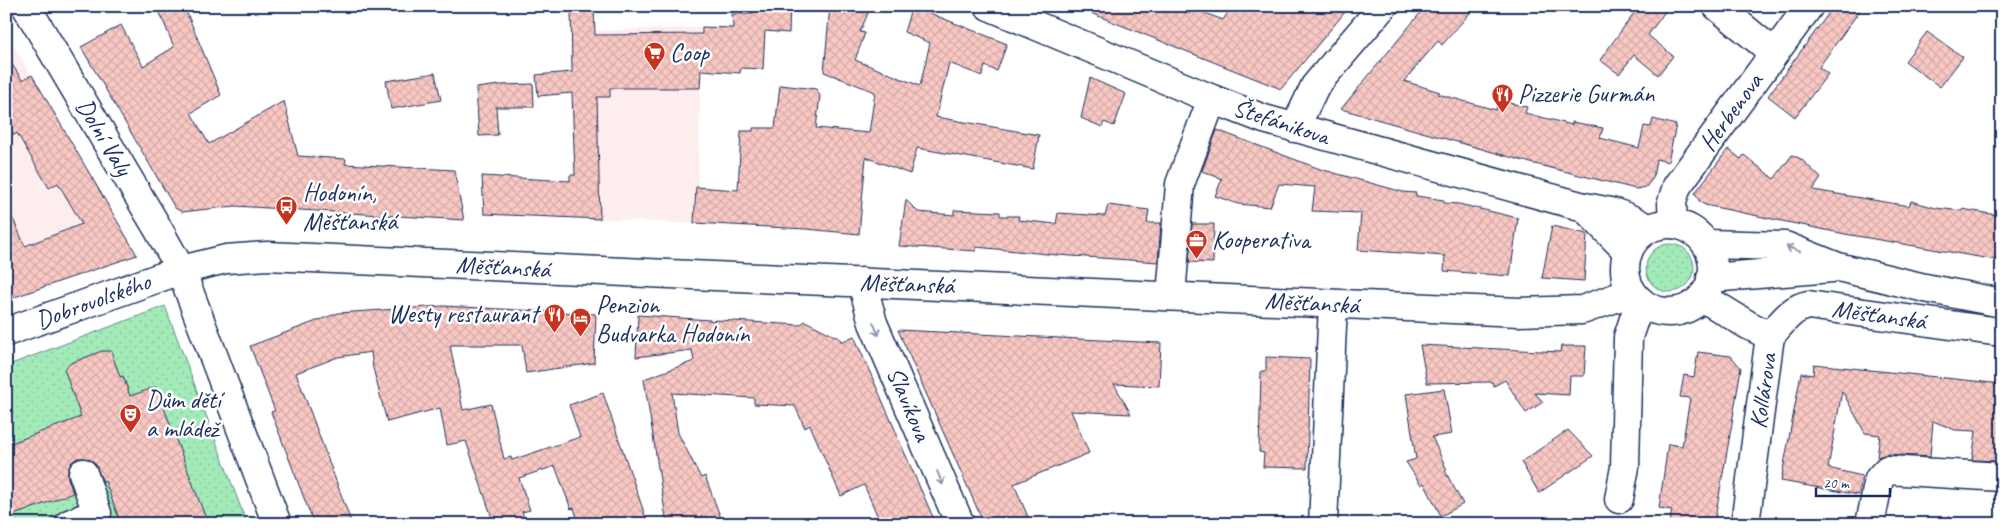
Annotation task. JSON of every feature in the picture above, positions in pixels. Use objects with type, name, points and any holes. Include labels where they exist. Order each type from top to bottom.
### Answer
[{"type":"street","name":"Dolní Valy","points":[[26,6],[158,227],[181,270],[277,524]]},
{"type":"street","name":"Štefánikova","points":[[989,6],[1212,99],[1295,128],[1584,207],[1629,216],[1660,227]]},
{"type":"street","points":[[1295,128],[1315,86],[1383,6]]},
{"type":"street","points":[[1717,6],[1774,53]]},
{"type":"street","name":"Herbenova","points":[[1660,227],[1672,202],[1677,186],[1809,6]]},
{"type":"street","points":[[1170,296],[1180,184],[1212,99]]},
{"type":"street","points":[[1584,207],[1628,252]]},
{"type":"street","points":[[1660,227],[1691,231],[1706,244],[1711,255],[1707,288],[1683,310],[1672,312],[1655,309],[1636,296],[1626,279],[1625,266],[1628,252],[1636,239],[1660,227]]},
{"type":"street","name":"Měšťanská","points":[[1706,244],[1786,246],[1838,267],[1925,288],[2002,303]]},
{"type":"street","name":"Měšťanská","points":[[181,270],[226,259],[267,256],[1472,311],[1554,312],[1582,310],[1636,296]]},
{"type":"street","name":"Měšťanská","points":[[1707,288],[1838,267]]},
{"type":"street","name":"Dobrovolského","points":[[6,332],[181,270]]},
{"type":"street","name":"Slavíkova","points":[[862,282],[873,324],[960,524]]},
{"type":"street","name":"Kollárova","points":[[1707,288],[1748,325],[1770,336],[1745,524]]},
{"type":"street","points":[[1619,499],[1625,467],[1628,337],[1636,296]]},
{"type":"street","points":[[1323,524],[1333,304]]},
{"type":"street","name":"Měšťanská","points":[[1770,336],[1799,306],[1808,305],[2000,332]]},
{"type":"street","points":[[1870,524],[1879,478],[1887,470],[2002,477]]},
{"type":"street","points":[[68,524],[97,513],[83,473]]},
{"type":"shaded area","points":[[702,27],[697,224],[600,219],[595,31]]},
{"type":"shaded area","points":[[6,33],[137,255],[6,298]]},
{"type":"green space","points":[[1665,244],[1675,244],[1684,248],[1690,254],[1693,259],[1693,277],[1684,288],[1675,292],[1665,292],[1656,288],[1650,282],[1646,273],[1646,263],[1650,254],[1656,248]]},
{"type":"green space","points":[[165,306],[247,524],[6,524],[6,366]]},
{"type":"building","points":[[157,6],[184,6],[221,95],[191,113],[209,144],[284,101],[298,156],[346,159],[345,164],[454,170],[464,220],[235,206],[182,212],[175,208],[81,47],[121,25],[143,66],[174,47]]},
{"type":"building","points":[[571,6],[594,6],[595,35],[702,34],[702,27],[733,28],[732,14],[752,14],[752,6],[790,6],[789,33],[765,31],[763,69],[741,68],[740,73],[701,70],[700,88],[610,88],[610,97],[597,97],[600,219],[484,214],[482,176],[570,181],[570,175],[575,175],[572,93],[538,96],[536,75],[572,72]]},
{"type":"building","points":[[830,6],[871,6],[860,32],[865,33],[855,60],[920,86],[930,43],[904,32],[912,6],[1007,44],[997,71],[985,66],[982,76],[949,63],[936,117],[1039,135],[1033,169],[917,148],[910,174],[866,157],[859,234],[694,223],[696,187],[738,190],[741,131],[753,131],[753,128],[775,128],[780,85],[816,89],[820,96],[816,128],[869,133],[875,92],[824,72]]},
{"type":"building","points":[[1073,6],[1169,6],[1190,14],[1192,8],[1223,20],[1232,6],[1350,6],[1281,89]]},
{"type":"building","points":[[1426,6],[1476,6],[1442,45],[1438,41],[1404,81],[1440,92],[1438,94],[1496,110],[1498,100],[1527,107],[1525,113],[1572,125],[1572,122],[1603,128],[1600,138],[1639,148],[1644,126],[1651,127],[1653,119],[1676,125],[1668,162],[1656,159],[1653,178],[1646,187],[1636,189],[1531,163],[1341,109]]},
{"type":"building","points":[[1639,6],[1669,6],[1648,35],[1673,56],[1658,75],[1634,55],[1619,74],[1600,60]]},
{"type":"building","points":[[1834,6],[1863,6],[1819,67],[1828,74],[1795,117],[1768,96]]},
{"type":"building","points":[[1927,32],[1963,57],[1940,87],[1905,61]]},
{"type":"building","points":[[6,55],[22,80],[32,75],[137,255],[6,300],[6,203],[25,246],[82,224],[58,183],[49,188],[17,133],[14,135],[6,121]]},
{"type":"building","points":[[435,73],[441,100],[391,109],[386,81]]},
{"type":"building","points":[[1090,78],[1126,94],[1114,126],[1104,122],[1102,127],[1081,118]]},
{"type":"building","points":[[533,84],[534,107],[496,107],[498,135],[479,136],[476,88]]},
{"type":"building","points":[[1217,130],[1320,169],[1403,192],[1416,193],[1416,196],[1444,200],[1444,203],[1459,204],[1518,218],[1510,276],[1444,271],[1445,256],[1358,250],[1361,213],[1312,211],[1315,187],[1279,184],[1270,207],[1238,204],[1215,196],[1222,179],[1202,171]]},
{"type":"building","points":[[1728,149],[1741,159],[1744,155],[1774,179],[1792,155],[1801,159],[1821,178],[1813,190],[1909,206],[1911,201],[1936,208],[1962,211],[1962,209],[2002,216],[2002,261],[1845,234],[1705,205],[1700,202],[1695,193]]},
{"type":"building","points":[[906,200],[918,212],[954,215],[954,210],[1000,212],[1000,216],[1019,216],[1018,220],[1056,224],[1058,213],[1105,216],[1108,205],[1149,210],[1147,223],[1161,223],[1158,262],[976,247],[976,251],[899,246]]},
{"type":"building","points":[[1192,224],[1214,224],[1213,263],[1189,262]]},
{"type":"building","points":[[1552,226],[1587,234],[1584,281],[1542,278]]},
{"type":"building","points":[[443,306],[596,314],[594,363],[526,373],[522,345],[450,345],[463,410],[491,404],[504,459],[511,457],[512,460],[580,437],[569,405],[603,393],[648,524],[579,524],[574,508],[571,509],[555,466],[519,478],[530,510],[522,512],[526,524],[494,524],[466,441],[447,445],[440,408],[387,422],[373,368],[371,352],[338,357],[296,373],[352,524],[314,524],[271,412],[275,411],[250,346],[338,313]]},
{"type":"building","points":[[638,315],[800,325],[805,321],[841,339],[841,342],[854,336],[936,524],[881,524],[864,485],[841,496],[810,425],[805,428],[795,406],[754,404],[754,398],[672,393],[678,433],[701,478],[705,476],[723,524],[667,524],[644,379],[694,361],[692,350],[636,357]]},
{"type":"building","points":[[898,330],[1161,343],[1159,386],[1114,384],[1131,414],[1071,411],[1089,453],[1014,484],[1031,524],[984,524]]},
{"type":"building","points":[[1420,345],[1560,352],[1561,346],[1586,346],[1584,376],[1570,376],[1569,395],[1535,393],[1543,402],[1526,413],[1505,380],[1494,386],[1492,382],[1427,383]]},
{"type":"building","name":"Dům dětí a mládež","points":[[102,351],[111,351],[120,377],[123,376],[130,396],[156,387],[208,524],[121,524],[105,481],[103,482],[94,462],[85,458],[77,458],[71,463],[68,470],[68,478],[73,493],[6,518],[6,445],[81,417],[64,369],[71,363]]},
{"type":"building","points":[[1698,352],[1731,356],[1741,368],[1731,429],[1714,524],[1669,524],[1672,510],[1659,508],[1668,444],[1682,446],[1690,398],[1680,397],[1684,375],[1694,377]]},
{"type":"building","points":[[1266,357],[1310,359],[1307,468],[1263,467],[1264,453],[1259,452],[1261,371],[1266,371]]},
{"type":"building","points":[[1814,364],[2002,384],[2002,461],[1972,460],[1976,431],[1955,430],[1933,421],[1930,457],[1888,454],[1877,457],[1880,435],[1865,433],[1842,391],[1828,468],[1862,476],[1859,495],[1781,481],[1801,373],[1813,375]]},
{"type":"building","points":[[1444,389],[1452,434],[1432,437],[1447,470],[1445,471],[1463,504],[1441,516],[1424,483],[1421,485],[1406,462],[1416,459],[1406,394]]},
{"type":"building","points":[[1568,430],[1593,456],[1539,493],[1521,462]]},
{"type":"place","name":"Coop","points":[[654,72]]},
{"type":"place","name":"Pizzerie Gurmán","points":[[1502,113]]},
{"type":"place","name":"Hodonín, Měšťanská","points":[[287,226]]},
{"type":"place","name":"Kooperativa","points":[[1196,259]]},
{"type":"place","name":"Westy restaurant","points":[[554,333]]},
{"type":"place","name":"Penzion Budvarka Hodonín","points":[[580,338]]},
{"type":"place","name":"Dům dětí a mládež","points":[[130,433]]}]
